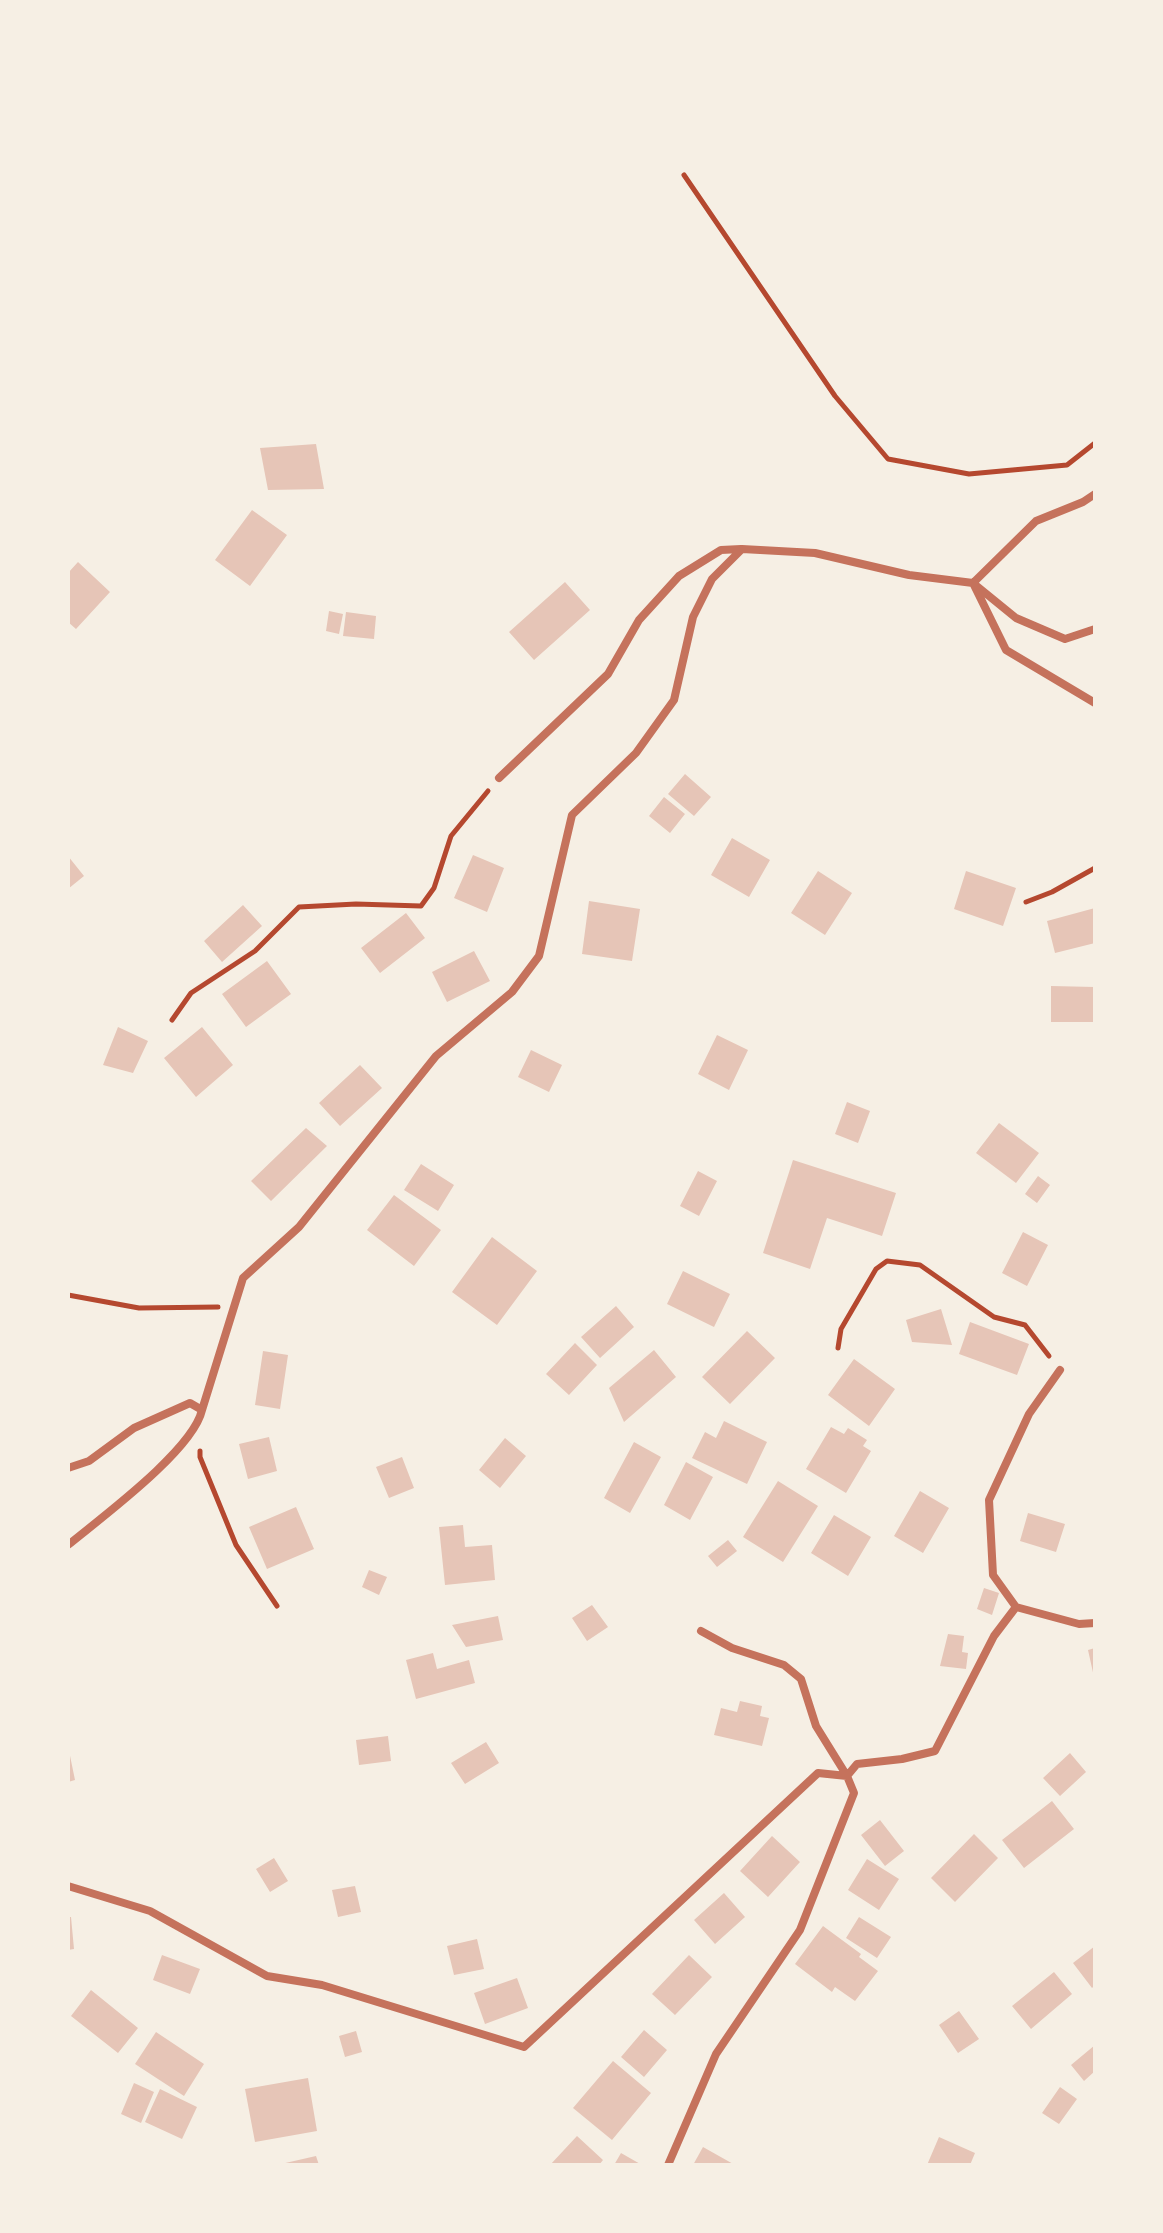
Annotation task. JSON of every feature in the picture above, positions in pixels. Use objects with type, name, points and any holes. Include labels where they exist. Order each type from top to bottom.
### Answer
[{"type":"street","points":[[973,583],[1036,521],[1095,494]]},
{"type":"street","points":[[68,1545],[151,1476],[199,1424],[243,1278],[299,1227],[436,1056],[512,992],[539,956],[572,815],[636,753],[674,700],[693,617],[712,579],[742,549]]},
{"type":"street","points":[[499,778],[608,674],[639,620],[679,576],[721,550],[815,553],[909,575],[973,583],[1016,618],[1065,639],[1095,629]]},
{"type":"street","points":[[973,583],[1006,650],[1095,703]]},
{"type":"street","points":[[1060,1370],[1029,1414],[989,1500],[993,1575],[1016,1607],[1079,1624],[1095,1623]]},
{"type":"street","points":[[68,1468],[89,1461],[134,1428],[190,1403],[202,1410]]},
{"type":"street","points":[[847,1776],[857,1764],[902,1759],[935,1751],[994,1636],[1016,1607]]},
{"type":"street","points":[[668,2165],[716,2054],[800,1930],[854,1793],[816,1726],[801,1679],[784,1665],[732,1648],[701,1631]]},
{"type":"street","points":[[68,1886],[150,1911],[267,1976],[322,1985],[524,2047],[818,1773],[847,1776]]},
{"type":"path","points":[[684,175],[835,396],[888,459],[969,474],[1067,465],[1095,443]]},
{"type":"path","points":[[172,1020],[191,993],[255,951],[299,907],[356,904],[421,906],[434,888],[451,836],[499,778]]},
{"type":"path","points":[[1026,902],[1052,892],[1095,868]]},
{"type":"path","points":[[838,1348],[841,1329],[876,1269],[887,1261],[920,1265],[994,1317],[1025,1325],[1060,1370]]},
{"type":"path","points":[[68,1295],[139,1308],[235,1306]]},
{"type":"path","points":[[202,1410],[200,1457],[236,1545],[277,1606]]},
{"type":"building","points":[[316,444],[324,489],[268,490],[260,448]]},
{"type":"building","points":[[252,510],[287,535],[250,586],[215,560]]},
{"type":"building","points":[[78,562],[110,592],[76,629],[68,622],[68,573]]},
{"type":"building","points":[[565,582],[590,610],[534,660],[509,632]]},
{"type":"building","points":[[329,611],[343,614],[339,634],[326,631]]},
{"type":"building","points":[[346,612],[376,616],[374,639],[343,636]]},
{"type":"building","points":[[685,774],[711,797],[694,816],[668,794]]},
{"type":"building","points":[[664,797],[685,814],[670,833],[649,816]]},
{"type":"building","points":[[732,838],[770,860],[749,897],[711,875]]},
{"type":"building","points":[[473,855],[504,868],[487,912],[454,898]]},
{"type":"building","points":[[68,856],[84,876],[68,889]]},
{"type":"building","points":[[818,871],[852,893],[825,935],[791,913]]},
{"type":"building","points":[[966,871],[1016,888],[1003,926],[954,909]]},
{"type":"building","points":[[589,901],[640,909],[632,961],[582,954]]},
{"type":"building","points":[[243,905],[262,926],[222,962],[204,941]]},
{"type":"building","points":[[1095,908],[1095,943],[1055,953],[1047,921]]},
{"type":"building","points":[[406,913],[425,938],[380,973],[361,948]]},
{"type":"building","points":[[474,951],[490,981],[447,1002],[432,972]]},
{"type":"building","points":[[267,961],[291,994],[246,1027],[222,994]]},
{"type":"building","points":[[1051,986],[1095,987],[1095,1022],[1051,1022]]},
{"type":"building","points":[[118,1027],[148,1041],[133,1073],[103,1065]]},
{"type":"building","points":[[202,1027],[233,1065],[196,1097],[164,1058]]},
{"type":"building","points":[[717,1035],[748,1050],[729,1090],[698,1074]]},
{"type":"building","points":[[531,1050],[562,1065],[549,1092],[518,1077]]},
{"type":"building","points":[[360,1065],[382,1088],[340,1126],[319,1103]]},
{"type":"building","points":[[847,1102],[870,1111],[858,1143],[835,1134]]},
{"type":"building","points":[[999,1123],[1039,1153],[1016,1183],[976,1153]]},
{"type":"building","points":[[306,1128],[327,1146],[271,1201],[251,1181]]},
{"type":"building","points":[[793,1160],[896,1193],[882,1236],[827,1218],[810,1269],[763,1253]]},
{"type":"building","points":[[421,1164],[454,1185],[438,1211],[404,1190]]},
{"type":"building","points":[[698,1171],[717,1181],[699,1216],[680,1206]]},
{"type":"building","points":[[1038,1176],[1050,1185],[1037,1203],[1025,1194]]},
{"type":"building","points":[[394,1195],[441,1230],[414,1266],[367,1230]]},
{"type":"building","points":[[1023,1232],[1048,1245],[1027,1286],[1002,1273]]},
{"type":"building","points":[[492,1237],[537,1271],[497,1325],[452,1292]]},
{"type":"building","points":[[683,1271],[730,1294],[714,1327],[667,1304]]},
{"type":"building","points":[[616,1306],[634,1327],[600,1358],[581,1337]]},
{"type":"building","points":[[941,1309],[952,1345],[912,1342],[906,1320]]},
{"type":"building","points":[[970,1322],[1029,1344],[1017,1375],[959,1354]]},
{"type":"building","points":[[747,1331],[775,1358],[730,1404],[702,1377]]},
{"type":"building","points":[[575,1343],[597,1365],[569,1395],[546,1374]]},
{"type":"building","points":[[654,1350],[676,1377],[624,1422],[609,1388]]},
{"type":"building","points":[[263,1351],[288,1355],[280,1409],[255,1405]]},
{"type":"building","points":[[854,1359],[895,1389],[869,1426],[828,1395]]},
{"type":"building","points":[[724,1421],[767,1442],[747,1484],[692,1458],[705,1432],[716,1438]]},
{"type":"building","points":[[831,1427],[844,1434],[848,1428],[867,1440],[863,1446],[871,1451],[846,1493],[806,1469]]},
{"type":"building","points":[[269,1437],[277,1471],[248,1479],[239,1444]]},
{"type":"building","points":[[505,1438],[526,1456],[500,1488],[479,1470]]},
{"type":"building","points":[[634,1442],[661,1457],[630,1513],[604,1498]]},
{"type":"building","points":[[402,1457],[414,1488],[389,1498],[376,1467]]},
{"type":"building","points":[[686,1462],[713,1477],[690,1520],[664,1505]]},
{"type":"building","points":[[778,1481],[818,1506],[783,1562],[743,1537]]},
{"type":"building","points":[[920,1491],[949,1508],[923,1553],[894,1536]]},
{"type":"building","points":[[296,1507],[314,1549],[267,1569],[249,1527]]},
{"type":"building","points":[[1028,1513],[1065,1524],[1056,1552],[1020,1541]]},
{"type":"building","points":[[834,1515],[871,1537],[848,1576],[811,1553]]},
{"type":"building","points":[[463,1525],[465,1547],[492,1545],[495,1580],[445,1585],[439,1527]]},
{"type":"building","points":[[728,1540],[737,1551],[717,1567],[708,1556]]},
{"type":"building","points":[[369,1570],[387,1577],[379,1595],[362,1587]]},
{"type":"building","points":[[984,1588],[999,1593],[992,1615],[977,1609]]},
{"type":"building","points":[[592,1605],[608,1627],[587,1641],[572,1618]]},
{"type":"building","points":[[498,1616],[503,1640],[466,1647],[452,1625]]},
{"type":"building","points":[[948,1634],[964,1636],[962,1652],[968,1653],[966,1669],[940,1666]]},
{"type":"building","points":[[1095,1648],[1095,1677],[1094,1677],[1088,1650]]},
{"type":"building","points":[[433,1653],[437,1669],[469,1660],[475,1683],[416,1699],[406,1660]]},
{"type":"building","points":[[740,1701],[762,1706],[760,1716],[769,1718],[762,1746],[714,1735],[721,1708],[737,1712]]},
{"type":"building","points":[[388,1736],[391,1761],[359,1765],[356,1740]]},
{"type":"building","points":[[486,1742],[499,1763],[465,1784],[451,1763]]},
{"type":"building","points":[[68,1746],[75,1780],[68,1782]]},
{"type":"building","points":[[1070,1753],[1086,1772],[1060,1796],[1043,1778]]},
{"type":"building","points":[[1052,1801],[1074,1829],[1024,1868],[1002,1840]]},
{"type":"building","points":[[880,1820],[904,1851],[885,1866],[861,1835]]},
{"type":"building","points":[[974,1834],[998,1858],[955,1902],[931,1878]]},
{"type":"building","points":[[772,1836],[800,1862],[768,1897],[740,1871]]},
{"type":"building","points":[[274,1858],[288,1881],[270,1892],[256,1869]]},
{"type":"building","points":[[867,1859],[899,1879],[879,1910],[848,1890]]},
{"type":"building","points":[[355,1886],[361,1912],[338,1917],[332,1890]]},
{"type":"building","points":[[724,1893],[745,1917],[715,1944],[694,1920]]},
{"type":"building","points":[[68,1917],[71,1917],[74,1949],[68,1950]]},
{"type":"building","points":[[859,1917],[891,1937],[877,1958],[846,1938]]},
{"type":"building","points":[[823,1926],[878,1971],[855,2001],[835,1987],[832,1992],[795,1964]]},
{"type":"building","points":[[477,1939],[484,1969],[454,1975],[447,1946]]},
{"type":"building","points":[[1095,1946],[1095,1985],[1092,1988],[1073,1963]]},
{"type":"building","points":[[162,1955],[200,1969],[190,1994],[153,1980]]},
{"type":"building","points":[[689,1955],[712,1977],[675,2015],[652,1994]]},
{"type":"building","points":[[1054,1972],[1072,1994],[1031,2029],[1012,2006]]},
{"type":"building","points":[[517,1978],[528,2008],[485,2024],[474,1993]]},
{"type":"building","points":[[91,1990],[138,2028],[118,2053],[71,2016]]},
{"type":"building","points":[[959,2011],[979,2039],[958,2053],[939,2025]]},
{"type":"building","points":[[644,2030],[667,2050],[644,2077],[621,2057]]},
{"type":"building","points":[[356,2031],[362,2052],[345,2057],[339,2036]]},
{"type":"building","points":[[156,2032],[204,2064],[184,2096],[135,2064]]},
{"type":"building","points":[[1095,2045],[1095,2071],[1084,2081],[1071,2065]]},
{"type":"building","points":[[613,2061],[651,2093],[612,2140],[573,2108]]},
{"type":"building","points":[[308,2078],[317,2131],[255,2142],[245,2089]]},
{"type":"building","points":[[134,2083],[154,2092],[141,2123],[121,2114]]},
{"type":"building","points":[[1060,2087],[1077,2099],[1059,2124],[1042,2113]]},
{"type":"building","points":[[160,2089],[197,2107],[182,2139],[145,2122]]},
{"type":"building","points":[[577,2136],[603,2160],[599,2165],[550,2165]]},
{"type":"building","points":[[939,2137],[975,2153],[970,2165],[927,2165]]},
{"type":"building","points":[[703,2147],[735,2165],[693,2165]]},
{"type":"building","points":[[621,2153],[642,2165],[614,2165]]},
{"type":"building","points":[[316,2156],[319,2165],[281,2165],[281,2164]]}]
